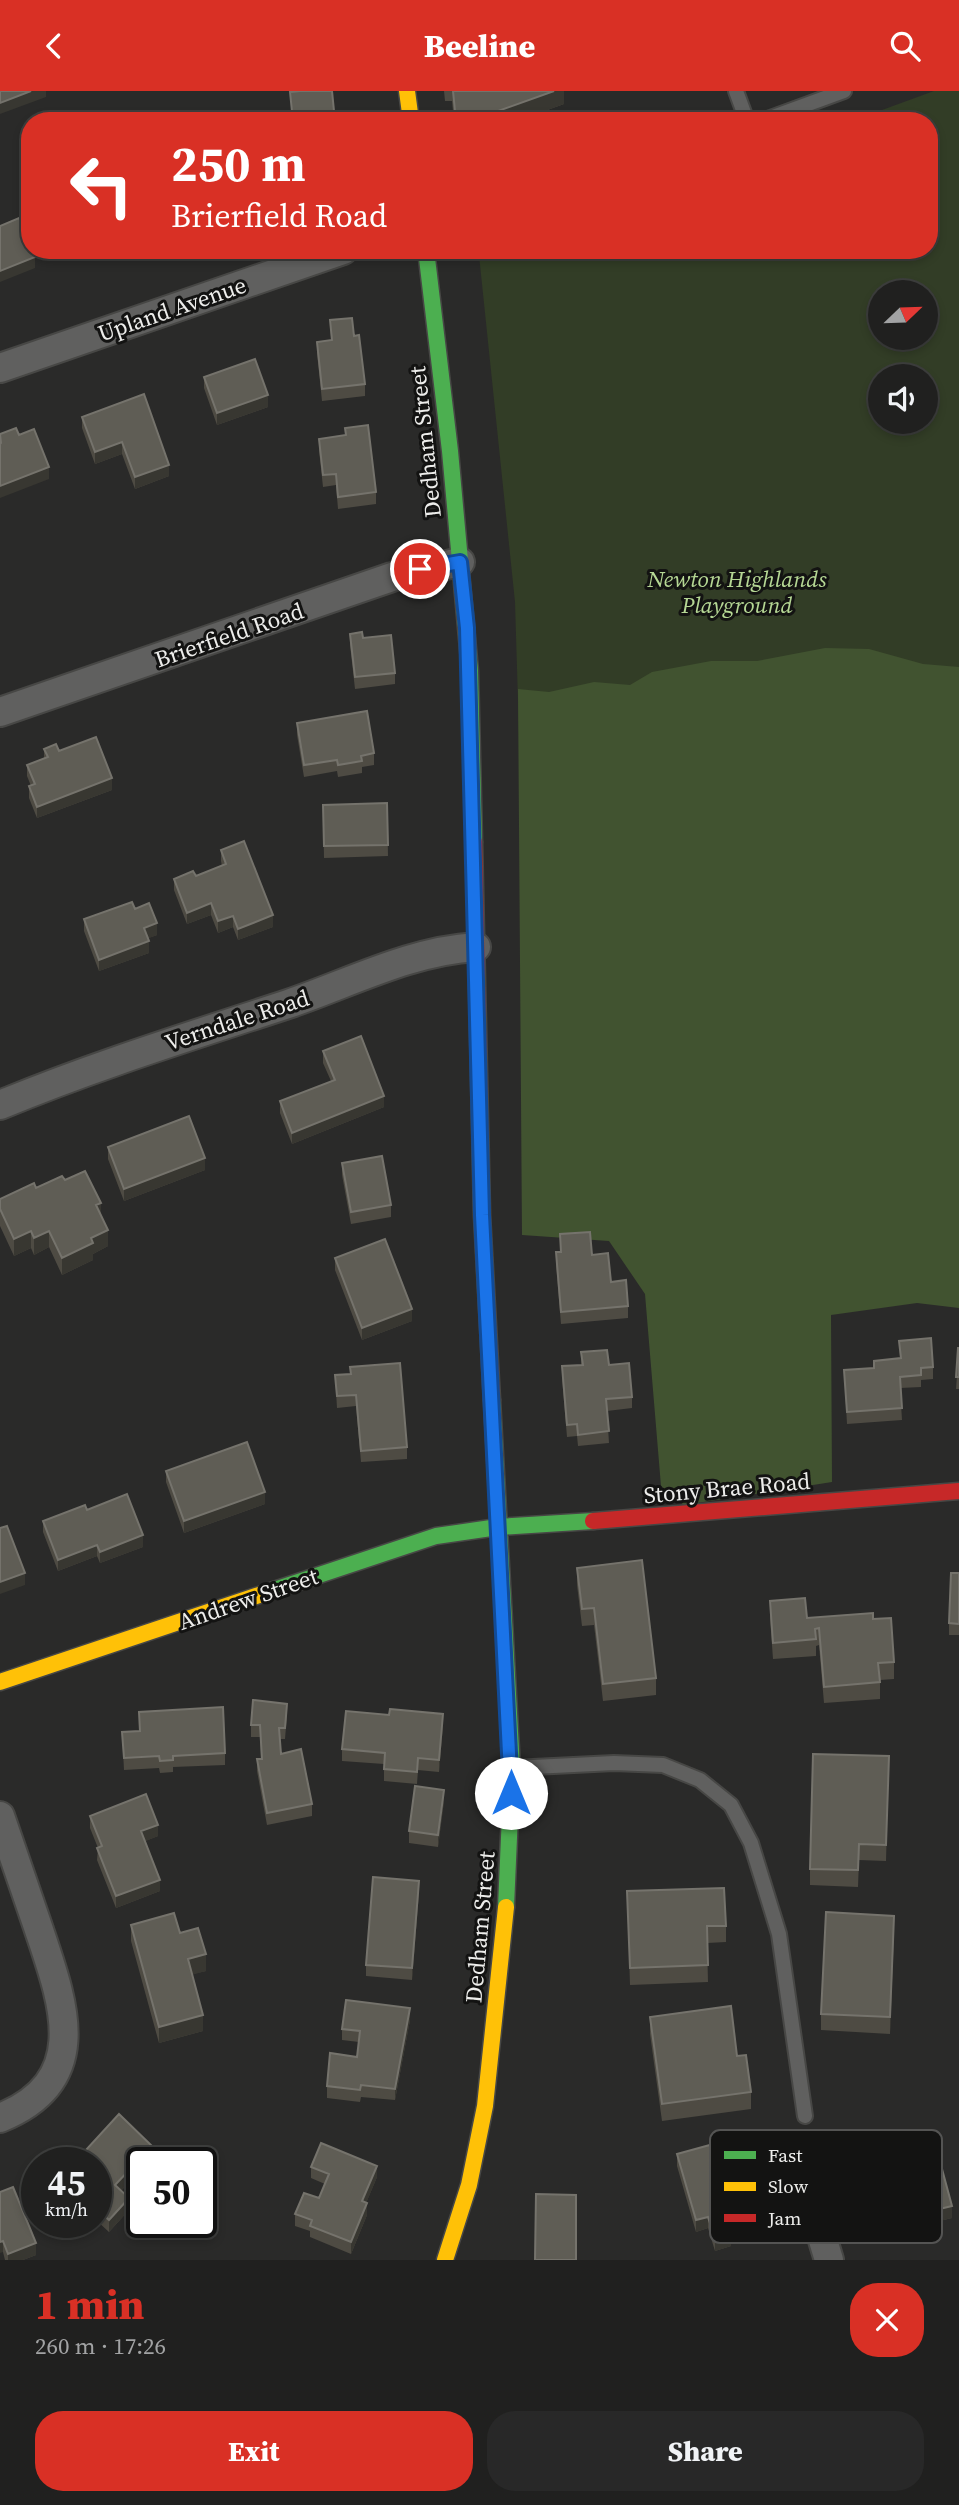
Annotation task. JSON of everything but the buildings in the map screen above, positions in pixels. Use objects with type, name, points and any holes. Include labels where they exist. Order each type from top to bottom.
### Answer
[{"type":"main road","points":[[407,91],[410,112]]},
{"type":"main road","name":"Dedham Street","points":[[427,259],[470,671],[482,1215],[512,1768],[505,1922],[485,2106],[469,2185],[445,2260]]},
{"type":"main road","name":"Stony Brae Road","points":[[498,1527],[677,1516],[959,1491]]},
{"type":"main road","name":"Andrew Street","points":[[0,1682],[408,1545],[448,1534],[498,1527]]},
{"type":"street","name":"Upland Avenue","points":[[0,368],[317,259]]},
{"type":"street","name":"Brierfield Road","points":[[0,712],[392,577],[460,562]]},
{"type":"street","name":"Verndale Road","points":[[0,1105],[111,1062],[323,992],[407,960],[449,949],[476,947]]},
{"type":"street","points":[[0,1816],[57,1983],[65,2029],[57,2071],[46,2089],[31,2102],[0,2118]]},
{"type":"street","points":[[824,2243],[829,2260]]},
{"type":"lane","points":[[736,91],[744,112]]},
{"type":"lane","points":[[787,112],[844,91]]},
{"type":"lane","points":[[512,1768],[614,1763],[663,1765],[700,1780],[731,1805],[751,1843],[779,1934],[805,2116]]},
{"type":"green space","name":"Newton Highlands Playground","points":[[934,91],[959,91],[959,1280],[533,1196],[515,602],[479,259],[938,259],[938,112],[877,112]]},
{"type":"green space","points":[[825,648],[869,649],[923,664],[959,667],[959,1308],[917,1303],[831,1315],[832,1482],[684,1505],[661,1486],[645,1294],[609,1241],[522,1235],[518,689],[549,692],[594,682],[630,685],[652,672],[711,661],[757,661]]},
{"type":"traffic: fast","points":[[427,259],[450,451],[470,671],[474,842]]},
{"type":"traffic: fast","points":[[492,1400],[512,1768],[506,1907]]},
{"type":"traffic: fast","points":[[268,1592],[436,1536],[498,1527],[593,1521]]},
{"type":"traffic: slow","points":[[407,91],[410,112]]},
{"type":"traffic: slow","points":[[0,1682],[268,1592]]},
{"type":"traffic: slow","points":[[445,2260],[469,2185],[485,2106],[506,1907]]},
{"type":"traffic: jam","points":[[474,842],[482,1215],[492,1400]]},
{"type":"traffic: jam","points":[[593,1521],[959,1491]]},
{"type":"route","points":[[420,569],[460,562],[467,628],[472,739],[482,1215],[512,1768],[511,1793]]}]
